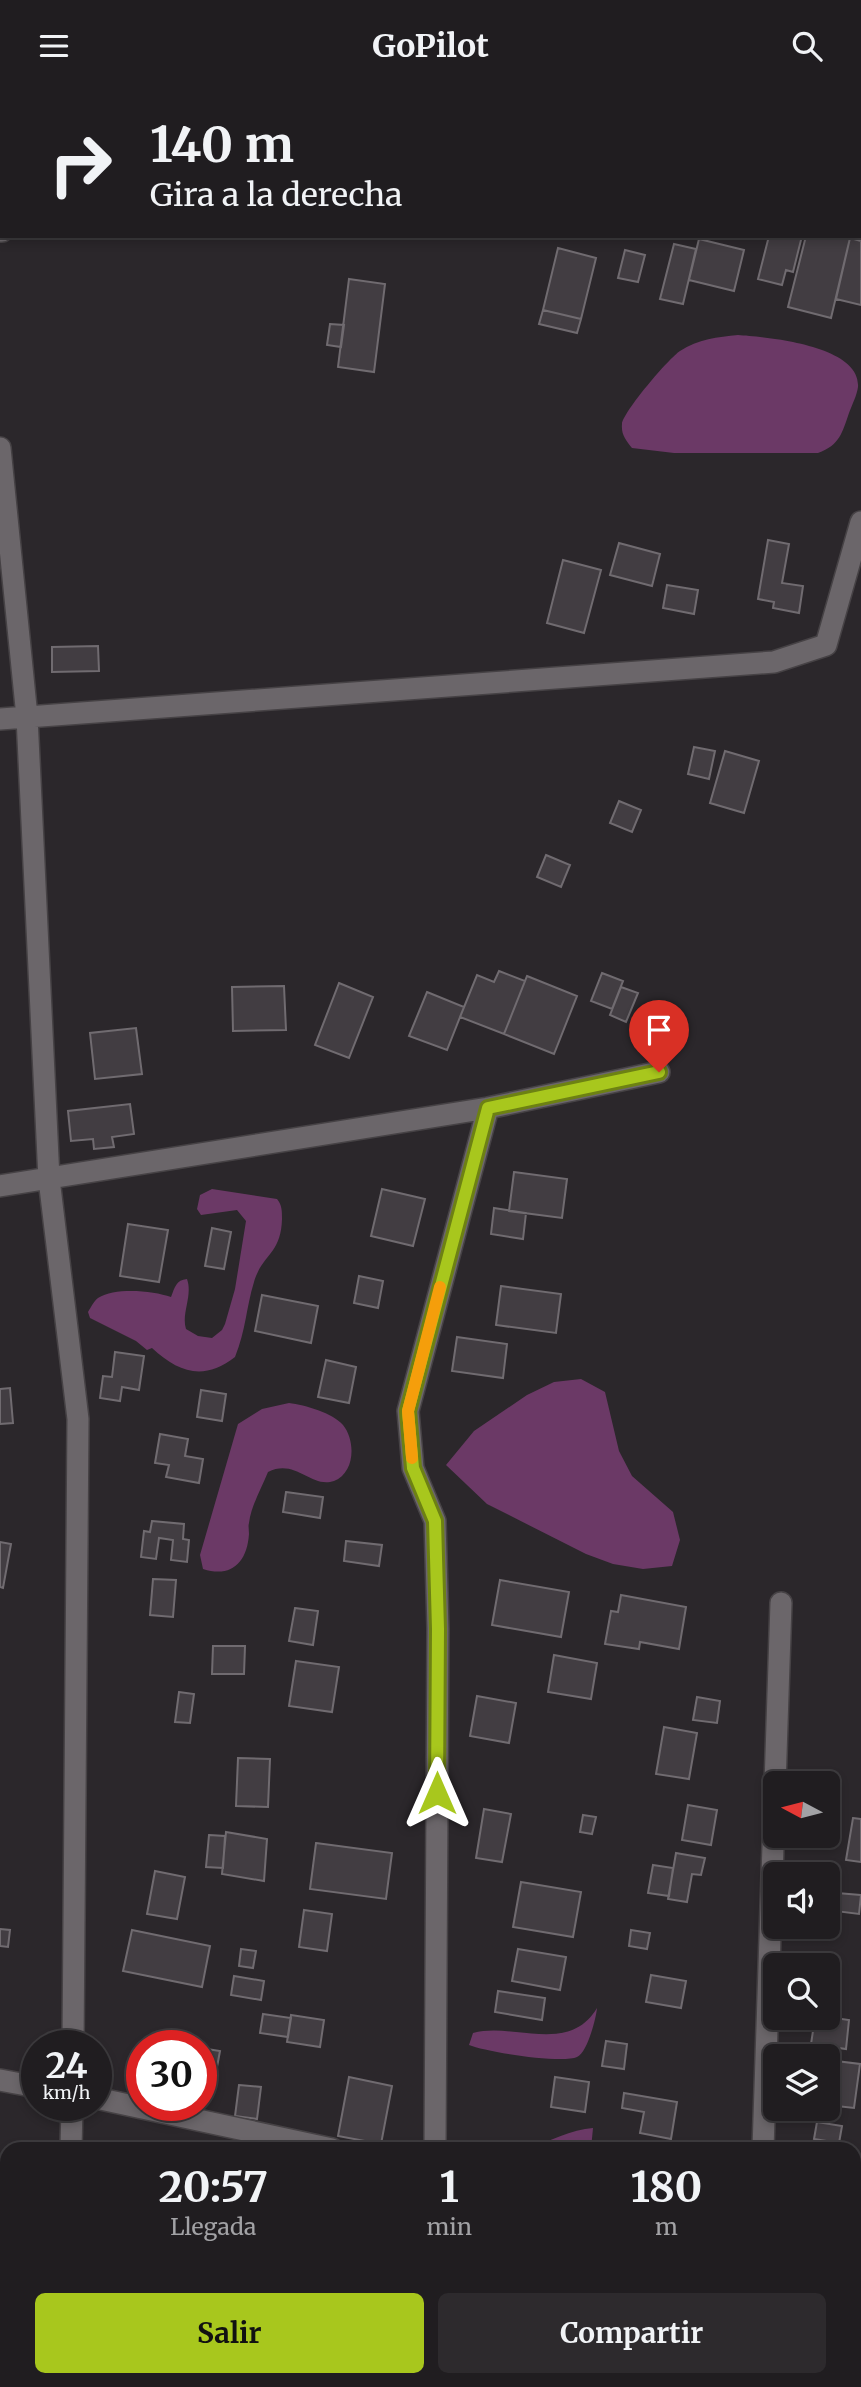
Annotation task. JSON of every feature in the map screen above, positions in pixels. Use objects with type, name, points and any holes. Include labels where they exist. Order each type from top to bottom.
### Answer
[{"type":"street","points":[[0,448],[27,717],[49,1179],[78,1419],[73,2030]]},
{"type":"street","points":[[0,719],[774,662],[826,645],[861,522]]},
{"type":"street","points":[[0,1186],[488,1108],[659,1072]]},
{"type":"street","points":[[435,2142],[438,1629],[435,1521],[413,1468],[408,1411],[488,1108]]},
{"type":"street","points":[[763,2142],[780,1603]]},
{"type":"street","points":[[0,2080],[21,2084]]},
{"type":"street","points":[[112,2101],[300,2142]]},
{"type":"street","points":[[71,2142],[72,2121]]},
{"type":"shaded area","points":[[738,335],[810,346],[844,361],[855,373],[857,393],[836,442],[818,453],[674,453],[632,448],[622,431],[624,418],[666,364],[680,351],[701,341]]},
{"type":"shaded area","points":[[212,1189],[277,1199],[282,1211],[281,1231],[275,1247],[257,1273],[235,1357],[213,1369],[192,1371],[172,1363],[152,1348],[147,1350],[136,1341],[90,1318],[88,1312],[98,1298],[114,1292],[145,1292],[171,1297],[178,1282],[187,1279],[189,1292],[186,1329],[198,1336],[212,1338],[222,1330],[235,1289],[246,1221],[237,1210],[201,1215],[197,1209],[200,1195]]},
{"type":"shaded area","points":[[581,1379],[605,1392],[619,1451],[632,1476],[673,1512],[680,1540],[672,1566],[643,1569],[613,1564],[586,1554],[487,1504],[446,1465],[474,1431],[527,1395],[554,1382]]},
{"type":"shaded area","points":[[289,1403],[326,1413],[343,1425],[350,1439],[350,1464],[341,1477],[326,1482],[287,1469],[268,1472],[252,1510],[248,1544],[241,1560],[229,1570],[203,1569],[200,1555],[238,1424],[262,1409]]},
{"type":"shaded area","points":[[597,2008],[587,2043],[577,2057],[556,2059],[524,2056],[469,2045],[473,2033],[506,2031],[556,2034],[572,2030],[585,2022]]},
{"type":"shaded area","points":[[593,2128],[592,2142],[546,2142],[568,2133]]},
{"type":"building","points":[[768,238],[802,238],[793,272],[786,270],[782,285],[758,279]]},
{"type":"building","points":[[805,238],[850,238],[831,318],[788,307]]},
{"type":"building","points":[[850,238],[861,241],[861,305],[836,299]]},
{"type":"building","points":[[699,239],[744,250],[734,291],[689,280]]},
{"type":"building","points":[[674,244],[696,249],[683,304],[660,299]]},
{"type":"building","points":[[558,248],[596,258],[581,319],[543,310]]},
{"type":"building","points":[[625,250],[645,255],[638,282],[618,278]]},
{"type":"building","points":[[349,279],[385,284],[374,372],[338,367]]},
{"type":"building","points":[[543,310],[581,319],[577,333],[539,324]]},
{"type":"building","points":[[330,324],[344,325],[341,347],[327,345]]},
{"type":"building","points":[[768,540],[789,544],[782,583],[803,586],[799,613],[773,608],[774,602],[758,599]]},
{"type":"building","points":[[619,543],[660,554],[652,586],[610,575]]},
{"type":"building","points":[[563,560],[601,570],[584,633],[547,623]]},
{"type":"building","points":[[667,585],[698,590],[694,614],[663,608]]},
{"type":"building","points":[[98,646],[99,671],[52,672],[52,647]]},
{"type":"building","points":[[694,747],[715,751],[709,779],[688,774]]},
{"type":"building","points":[[725,751],[759,761],[744,813],[710,803]]},
{"type":"building","points":[[619,801],[641,810],[632,832],[610,823]]},
{"type":"building","points":[[546,855],[570,865],[561,887],[537,877]]},
{"type":"building","points":[[499,971],[525,981],[504,1034],[460,1017],[477,975],[494,982]]},
{"type":"building","points":[[602,973],[623,981],[612,1009],[591,1001]]},
{"type":"building","points":[[527,976],[577,996],[554,1054],[504,1034]]},
{"type":"building","points":[[339,983],[373,997],[349,1058],[315,1045]]},
{"type":"building","points":[[284,986],[286,1030],[233,1031],[232,987]]},
{"type":"building","points":[[621,987],[638,993],[626,1022],[610,1015]]},
{"type":"building","points":[[427,992],[464,1007],[447,1050],[409,1036]]},
{"type":"building","points":[[136,1028],[142,1074],[95,1079],[90,1033]]},
{"type":"building","points":[[130,1104],[134,1134],[112,1137],[114,1147],[94,1149],[93,1139],[71,1141],[68,1111]]},
{"type":"building","points":[[514,1172],[567,1179],[562,1218],[509,1211]]},
{"type":"building","points":[[382,1189],[425,1199],[413,1246],[371,1236]]},
{"type":"building","points":[[494,1208],[526,1213],[523,1239],[491,1234]]},
{"type":"building","points":[[128,1224],[168,1230],[159,1282],[120,1276]]},
{"type":"building","points":[[212,1228],[231,1232],[224,1269],[205,1266]]},
{"type":"building","points":[[359,1276],[383,1281],[378,1308],[354,1303]]},
{"type":"building","points":[[501,1286],[561,1294],[556,1333],[496,1325]]},
{"type":"building","points":[[262,1295],[318,1306],[311,1343],[255,1331]]},
{"type":"building","points":[[457,1337],[507,1344],[503,1378],[452,1371]]},
{"type":"building","points":[[115,1352],[144,1356],[139,1390],[122,1387],[120,1401],[100,1398],[103,1376],[112,1377]]},
{"type":"building","points":[[326,1360],[356,1367],[349,1403],[318,1397]]},
{"type":"building","points":[[10,1388],[13,1423],[0,1424],[0,1389]]},
{"type":"building","points":[[201,1390],[226,1394],[222,1421],[197,1417]]},
{"type":"building","points":[[160,1434],[188,1439],[185,1456],[203,1459],[199,1483],[166,1477],[169,1465],[155,1463]]},
{"type":"building","points":[[286,1492],[323,1497],[320,1518],[283,1512]]},
{"type":"building","points":[[152,1521],[184,1524],[183,1539],[189,1540],[187,1562],[171,1560],[173,1540],[159,1538],[156,1559],[141,1557],[144,1531],[150,1532]]},
{"type":"building","points":[[346,1541],[382,1545],[379,1566],[344,1561]]},
{"type":"building","points":[[0,1542],[11,1544],[3,1588],[0,1587]]},
{"type":"building","points":[[153,1579],[176,1580],[173,1617],[150,1615]]},
{"type":"building","points":[[500,1580],[569,1592],[561,1637],[492,1625]]},
{"type":"building","points":[[621,1595],[686,1607],[679,1649],[640,1642],[639,1649],[605,1644],[611,1611],[618,1612]]},
{"type":"building","points":[[295,1608],[318,1611],[313,1645],[289,1641]]},
{"type":"building","points":[[213,1646],[245,1646],[244,1674],[212,1674]]},
{"type":"building","points":[[554,1655],[597,1663],[591,1699],[548,1692]]},
{"type":"building","points":[[296,1661],[339,1667],[332,1712],[289,1706]]},
{"type":"building","points":[[179,1692],[194,1694],[190,1723],[175,1722]]},
{"type":"building","points":[[477,1696],[516,1703],[509,1743],[470,1736]]},
{"type":"building","points":[[697,1697],[720,1701],[717,1723],[693,1720]]},
{"type":"building","points":[[664,1727],[697,1733],[689,1779],[656,1774]]},
{"type":"building","points":[[238,1758],[270,1759],[268,1807],[236,1806]]},
{"type":"building","points":[[688,1805],[717,1810],[711,1845],[682,1840]]},
{"type":"building","points":[[484,1809],[511,1814],[502,1862],[476,1858]]},
{"type":"building","points":[[583,1815],[596,1817],[592,1834],[580,1832]]},
{"type":"building","points":[[853,1818],[861,1819],[861,1862],[846,1860]]},
{"type":"building","points":[[226,1832],[267,1839],[264,1881],[222,1874]]},
{"type":"building","points":[[209,1835],[225,1836],[223,1868],[206,1867]]},
{"type":"building","points":[[316,1843],[392,1853],[386,1899],[310,1889]]},
{"type":"building","points":[[676,1853],[705,1858],[701,1875],[692,1874],[687,1902],[668,1899]]},
{"type":"building","points":[[653,1865],[673,1868],[669,1896],[648,1893]]},
{"type":"building","points":[[155,1871],[185,1877],[177,1919],[147,1914]]},
{"type":"building","points":[[521,1882],[581,1892],[573,1937],[513,1927]]},
{"type":"building","points":[[840,1893],[861,1895],[859,1914],[840,1912]]},
{"type":"building","points":[[304,1910],[332,1914],[327,1951],[299,1947]]},
{"type":"building","points":[[0,1929],[10,1930],[8,1947],[0,1946]]},
{"type":"building","points":[[132,1930],[210,1946],[202,1987],[123,1971]]},
{"type":"building","points":[[631,1930],[650,1933],[647,1949],[629,1946]]},
{"type":"building","points":[[241,1949],[256,1951],[253,1968],[239,1966]]},
{"type":"building","points":[[518,1949],[566,1957],[560,1990],[512,1981]]},
{"type":"building","points":[[651,1975],[686,1981],[681,2008],[646,2002]]},
{"type":"building","points":[[234,1976],[264,1981],[261,2000],[231,1995]]},
{"type":"building","points":[[498,1991],[545,1998],[542,2020],[495,2012]]},
{"type":"building","points":[[263,2014],[291,2018],[288,2037],[260,2033]]},
{"type":"building","points":[[291,2015],[324,2020],[320,2047],[287,2042]]},
{"type":"building","points":[[840,2019],[849,2020],[846,2049],[840,2048],[840,2044],[811,2044],[813,2030],[840,2030]]},
{"type":"building","points":[[606,2041],[627,2044],[624,2069],[602,2066]]},
{"type":"building","points":[[840,2062],[860,2064],[854,2108],[840,2106]]},
{"type":"building","points":[[349,2077],[392,2086],[381,2142],[338,2136]]},
{"type":"building","points":[[555,2077],[589,2082],[585,2112],[551,2107]]},
{"type":"building","points":[[239,2085],[261,2087],[257,2119],[235,2116]]},
{"type":"building","points":[[624,2093],[677,2102],[671,2139],[640,2133],[644,2112],[622,2108]]},
{"type":"building","points":[[817,2122],[842,2126],[839,2142],[814,2139]]},
{"type":"slow traffic","points":[[412,1458],[408,1411],[440,1287]]},
{"type":"route","points":[[437,1793],[438,1629],[435,1521],[413,1468],[408,1411],[488,1108],[659,1072]]}]
